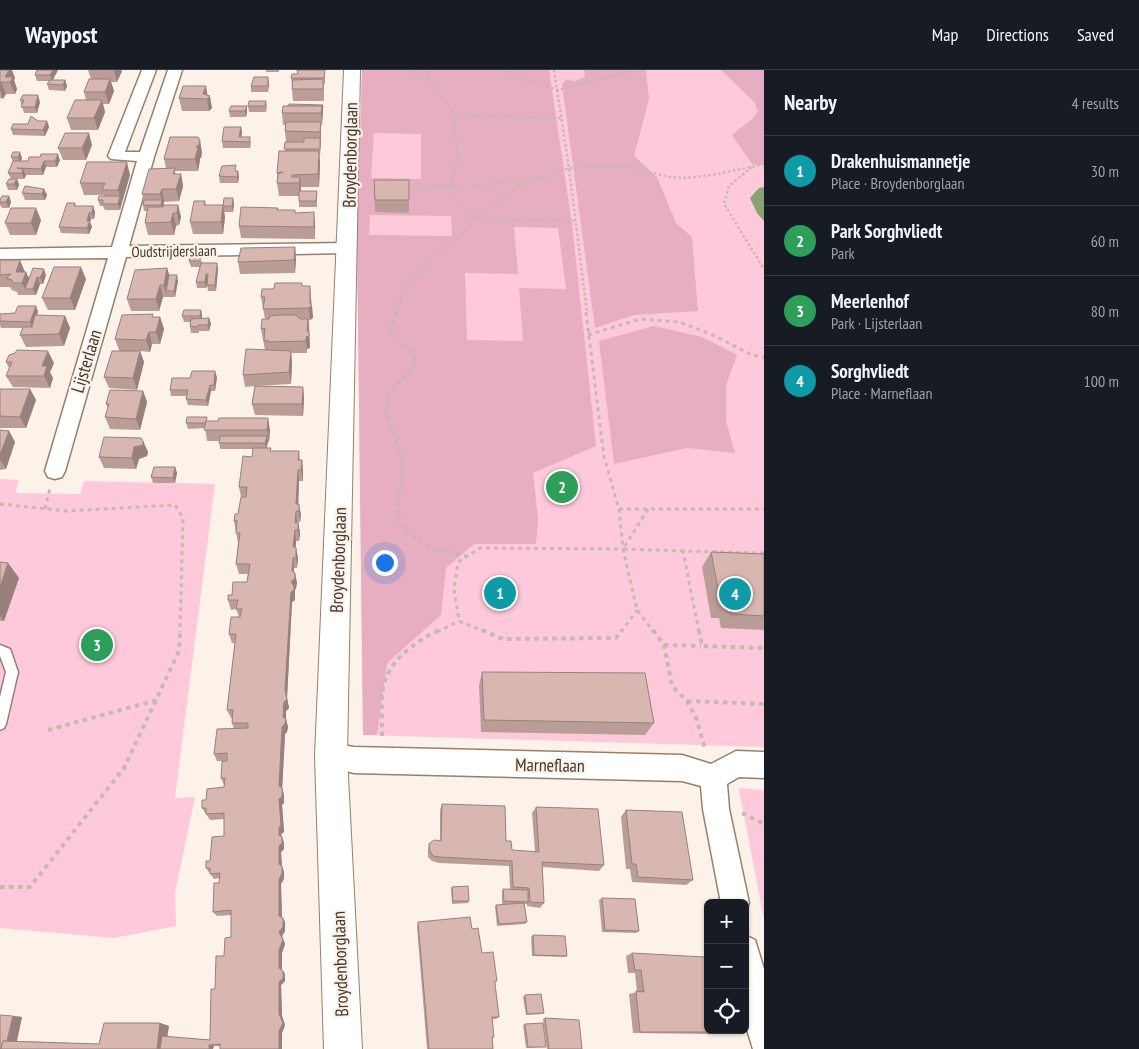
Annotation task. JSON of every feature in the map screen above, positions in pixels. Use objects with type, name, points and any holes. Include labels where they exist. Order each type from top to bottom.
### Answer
[{"type":"street","points":[[146,157],[116,156],[149,70]]},
{"type":"street","name":"Lijsterlaan","points":[[54,471],[146,157],[175,70]]},
{"type":"street","name":"Broydenborglaan","points":[[344,1049],[331,756],[352,70]]},
{"type":"street","points":[[138,99],[166,98]]},
{"type":"street","name":"Oudstrijderslaan","points":[[0,254],[348,248]]},
{"type":"street","name":"Marneflaan","points":[[331,756],[354,760],[381,761],[682,768],[713,777]]},
{"type":"street","points":[[735,899],[716,809],[713,777],[736,764],[764,765]]},
{"type":"street","points":[[749,969],[764,1039]]},
{"type":"lane","points":[[0,650],[6,653],[12,672],[0,724]]},
{"type":"path","points":[[408,70],[427,78],[438,90],[452,111],[458,156],[451,187],[474,218]]},
{"type":"path","points":[[426,70],[427,78]]},
{"type":"path","points":[[505,70],[517,78],[558,90],[635,70]]},
{"type":"path","points":[[554,70],[569,168],[604,457],[619,509],[623,550],[637,610],[664,645],[672,686],[687,701],[697,720],[713,777]]},
{"type":"path","points":[[453,115],[562,118]]},
{"type":"path","points":[[400,188],[497,184],[545,177],[569,168],[625,166],[687,178],[718,174],[764,164]]},
{"type":"path","points":[[754,165],[731,182],[724,194],[724,204],[764,269]]},
{"type":"path","points":[[466,556],[433,549],[404,531],[396,515],[403,461],[386,409],[389,394],[416,363],[414,354],[389,332],[406,283],[470,227],[474,218],[528,179]]},
{"type":"path","points":[[474,218],[574,221]]},
{"type":"path","points":[[588,335],[640,319],[679,322],[713,335],[752,355],[764,357]]},
{"type":"path","points":[[0,504],[68,511],[175,505],[184,518],[179,652],[124,768],[30,887],[0,887]]},
{"type":"path","points":[[619,509],[763,508]]},
{"type":"path","points":[[623,550],[649,509]]},
{"type":"path","points":[[459,620],[454,590],[458,562],[480,548],[764,553]]},
{"type":"path","points":[[683,551],[702,646]]},
{"type":"path","points":[[381,761],[383,688],[392,664],[423,638],[459,620],[503,639],[616,638],[637,610]]},
{"type":"path","points":[[664,645],[764,648]]},
{"type":"path","points":[[48,730],[156,700]]},
{"type":"path","points":[[687,701],[764,704]]},
{"type":"shaded area","points":[[362,70],[764,70],[764,747],[363,735],[357,239]]},
{"type":"shaded area","points":[[362,70],[549,70],[572,224],[596,446],[533,473],[538,519],[536,544],[474,544],[446,568],[441,615],[387,663],[377,735],[363,735],[357,239]],"holes":[[[374,133],[421,134],[421,179],[371,178]],[[370,215],[451,216],[452,236],[369,235]],[[514,227],[558,228],[566,289],[519,288],[523,341],[467,340],[465,273],[518,274]]]},
{"type":"shaded area","points":[[584,70],[646,70],[649,99],[634,156],[657,177],[676,223],[692,237],[698,311],[634,315],[595,328],[562,84],[567,79],[574,81],[585,77]]},
{"type":"shaded area","points":[[721,70],[764,70],[764,165],[752,164],[732,135],[758,112],[755,103]]},
{"type":"shaded area","points":[[764,187],[764,221],[757,213],[750,198],[759,188]]},
{"type":"shaded area","points":[[654,326],[702,337],[737,355],[726,385],[726,421],[735,453],[687,448],[614,464],[599,341]]},
{"type":"shaded area","points":[[0,479],[19,480],[15,493],[80,494],[84,481],[215,484],[175,798],[195,797],[175,893],[176,926],[114,938],[0,928]]},
{"type":"shaded area","points":[[737,788],[764,790],[764,919],[739,790]]},
{"type":"building","points":[[0,70],[9,70],[5,77],[13,77],[10,82],[1,82],[0,84]]},
{"type":"building","points":[[37,70],[53,70],[50,75],[35,75]]},
{"type":"building","points":[[297,70],[325,70],[324,78],[291,78],[292,74],[298,74]]},
{"type":"building","points":[[254,77],[268,77],[268,86],[251,86]]},
{"type":"building","points":[[89,79],[110,79],[105,92],[84,92]]},
{"type":"building","points":[[323,79],[323,89],[292,89],[293,80]]},
{"type":"building","points":[[50,80],[65,80],[63,85],[47,84]]},
{"type":"building","points":[[183,86],[206,86],[203,94],[210,96],[207,99],[179,98]]},
{"type":"building","points":[[23,95],[38,95],[35,107],[21,107],[24,100],[20,100]]},
{"type":"building","points":[[75,100],[102,100],[94,118],[67,118]]},
{"type":"building","points":[[249,101],[266,101],[265,106],[248,106]]},
{"type":"building","points":[[289,104],[323,105],[322,112],[322,106],[288,106]]},
{"type":"building","points":[[231,106],[247,106],[245,111],[229,111]]},
{"type":"building","points":[[283,106],[322,106],[321,113],[282,113]]},
{"type":"building","points":[[31,116],[38,121],[47,121],[43,130],[11,129],[13,124],[28,124]]},
{"type":"building","points":[[286,122],[321,122],[320,132],[285,131]]},
{"type":"building","points":[[224,127],[241,127],[239,137],[250,137],[249,142],[222,141]]},
{"type":"building","points":[[65,133],[89,133],[82,148],[58,148]]},
{"type":"building","points":[[170,137],[198,137],[200,140],[199,145],[196,147],[198,148],[195,159],[164,159]]},
{"type":"building","points":[[304,138],[320,138],[320,149],[284,149],[285,142],[304,142]]},
{"type":"building","points":[[279,151],[319,151],[318,174],[292,175],[292,177],[300,177],[299,183],[277,183],[278,174],[283,172],[277,173]]},
{"type":"building","points":[[13,152],[20,152],[18,157],[11,157]]},
{"type":"building","points":[[41,154],[58,154],[55,161],[44,161],[41,169],[17,168],[23,169],[22,173],[8,173],[13,161],[28,161],[29,157],[40,157]]},
{"type":"building","points":[[87,162],[127,162],[118,190],[102,190],[105,183],[80,183]]},
{"type":"building","points":[[236,165],[237,177],[219,176],[222,166]]},
{"type":"building","points":[[175,168],[173,174],[181,174],[176,189],[162,189],[160,194],[142,194],[149,169]]},
{"type":"building","points":[[9,179],[17,179],[14,184],[6,184]]},
{"type":"building","points":[[374,180],[409,180],[409,200],[375,200]]},
{"type":"building","points":[[25,186],[44,189],[42,194],[22,193]]},
{"type":"building","points":[[299,191],[317,191],[316,201],[299,201]]},
{"type":"building","points":[[2,196],[9,196],[6,202],[0,202]]},
{"type":"building","points":[[99,196],[120,196],[118,204],[103,204],[103,200],[98,200]]},
{"type":"building","points":[[224,198],[233,198],[232,206],[223,206]]},
{"type":"building","points":[[144,200],[162,200],[161,205],[143,205]]},
{"type":"building","points":[[194,201],[205,201],[204,205],[223,205],[221,222],[190,222]]},
{"type":"building","points":[[67,203],[75,203],[74,206],[93,206],[92,213],[89,213],[87,221],[90,221],[87,228],[59,227]]},
{"type":"building","points":[[164,205],[178,205],[177,213],[173,213],[171,222],[145,223],[148,207],[163,207]]},
{"type":"building","points":[[241,207],[278,208],[277,210],[295,210],[295,213],[314,212],[314,227],[239,226]]},
{"type":"building","points":[[11,208],[36,208],[31,223],[5,223]]},
{"type":"building","points":[[295,247],[294,260],[238,262],[241,248]]},
{"type":"building","points":[[190,255],[201,255],[200,261],[189,261]]},
{"type":"building","points":[[0,260],[20,260],[16,272],[26,272],[22,283],[13,283],[12,280],[6,278],[11,274],[0,275]]},
{"type":"building","points":[[201,263],[217,263],[215,285],[207,285],[208,274],[206,274],[205,282],[196,282]]},
{"type":"building","points":[[54,267],[81,267],[70,298],[42,298]]},
{"type":"building","points":[[33,268],[44,269],[40,278],[37,277],[33,289],[25,289]]},
{"type":"building","points":[[167,268],[164,285],[160,285],[156,299],[127,299],[135,270]]},
{"type":"building","points":[[169,275],[177,275],[174,291],[166,291]]},
{"type":"building","points":[[275,283],[302,283],[302,286],[310,286],[310,304],[312,306],[309,308],[263,309],[265,297],[261,297],[262,289],[274,288]]},
{"type":"building","points":[[18,306],[36,306],[30,322],[0,321],[0,314],[15,313]]},
{"type":"building","points":[[184,310],[201,310],[200,316],[182,316]]},
{"type":"building","points":[[153,314],[152,317],[160,317],[156,332],[149,332],[146,340],[115,339],[122,315]]},
{"type":"building","points":[[35,315],[65,316],[59,334],[20,335],[23,327],[32,327]]},
{"type":"building","points":[[296,315],[300,319],[308,319],[307,331],[309,331],[309,336],[306,337],[306,341],[264,341],[265,328],[261,329],[262,319],[269,319],[270,316]]},
{"type":"building","points":[[209,318],[208,325],[190,326],[191,319]]},
{"type":"building","points":[[246,349],[291,351],[289,372],[243,375]]},
{"type":"building","points":[[17,350],[48,351],[42,366],[47,366],[44,376],[6,376],[12,362],[6,362],[9,355]]},
{"type":"building","points":[[112,351],[140,351],[133,378],[104,377]]},
{"type":"building","points":[[192,371],[215,371],[214,385],[210,385],[206,400],[186,399],[188,390],[170,390],[172,378],[190,378]]},
{"type":"building","points":[[255,386],[303,387],[302,404],[252,404]]},
{"type":"building","points":[[0,389],[30,389],[20,417],[0,416]]},
{"type":"building","points":[[110,390],[143,391],[136,419],[105,417],[109,404],[106,404]]},
{"type":"building","points":[[187,417],[207,417],[206,423],[186,423]]},
{"type":"building","points":[[219,418],[268,418],[267,430],[204,430],[206,421],[218,421]]},
{"type":"building","points":[[0,430],[9,431],[0,455]]},
{"type":"building","points":[[220,436],[267,436],[265,443],[219,443]]},
{"type":"building","points":[[104,437],[141,438],[143,445],[134,447],[132,458],[99,457]]},
{"type":"building","points":[[253,448],[271,448],[270,451],[299,451],[298,460],[302,460],[301,470],[298,470],[296,504],[299,504],[299,512],[296,511],[295,523],[298,522],[298,530],[295,530],[293,546],[296,548],[296,558],[293,558],[292,571],[295,573],[295,578],[291,582],[294,590],[291,592],[285,689],[287,700],[284,702],[283,717],[286,719],[282,727],[279,786],[282,788],[282,797],[279,799],[281,825],[279,835],[282,837],[282,843],[279,846],[279,864],[282,866],[282,874],[279,879],[279,916],[283,918],[283,927],[279,932],[283,940],[279,950],[279,968],[283,971],[283,978],[279,982],[279,1014],[283,1023],[279,1031],[279,1049],[220,1049],[220,1044],[209,1045],[209,1049],[160,1049],[162,1036],[210,1040],[211,989],[215,989],[216,956],[224,956],[225,938],[231,937],[231,910],[213,912],[214,883],[219,883],[220,873],[210,874],[210,868],[206,868],[206,861],[210,861],[212,837],[224,836],[224,813],[206,814],[206,808],[202,808],[202,800],[206,800],[207,789],[224,787],[225,778],[221,778],[222,761],[227,761],[227,753],[214,754],[217,729],[248,728],[248,723],[232,723],[233,710],[227,710],[236,634],[229,634],[231,617],[240,617],[242,609],[236,609],[238,600],[228,600],[228,595],[232,595],[233,582],[247,582],[250,564],[236,564],[240,533],[236,533],[237,520],[234,521],[235,514],[238,514],[241,497],[246,497],[247,487],[239,487],[243,456],[252,457]]},
{"type":"building","points":[[154,467],[175,467],[173,478],[151,477]]},
{"type":"building","points":[[711,552],[764,554],[764,616],[732,614],[729,604],[721,604]]},
{"type":"building","points":[[0,562],[8,563],[0,587]]},
{"type":"building","points":[[482,672],[645,673],[654,723],[484,720]]},
{"type":"building","points":[[442,804],[505,806],[506,841],[511,841],[512,850],[539,852],[536,807],[598,809],[604,865],[542,862],[544,903],[530,902],[529,888],[513,887],[512,861],[433,856],[429,844],[434,840],[441,841]]},
{"type":"building","points":[[626,810],[682,812],[693,880],[638,877],[636,864],[632,864]]},
{"type":"building","points":[[468,886],[469,901],[453,901],[452,887]]},
{"type":"building","points":[[503,889],[528,890],[528,902],[504,901]]},
{"type":"building","points":[[602,898],[635,899],[639,931],[605,930]]},
{"type":"building","points":[[524,903],[527,922],[499,924],[496,905]]},
{"type":"building","points":[[470,917],[472,929],[478,928],[482,953],[493,952],[499,1017],[492,1017],[493,1049],[429,1049],[418,922]]},
{"type":"building","points":[[533,935],[565,936],[567,956],[534,955]]},
{"type":"building","points":[[632,953],[704,957],[704,1032],[640,1032],[636,991],[644,992],[641,970],[635,970]]},
{"type":"building","points":[[541,994],[544,1013],[527,1014],[525,995]]},
{"type":"building","points":[[0,1015],[13,1016],[7,1041],[3,1041],[1,1049],[0,1049]]},
{"type":"building","points":[[545,1018],[579,1020],[582,1049],[549,1049]]},
{"type":"building","points":[[104,1023],[160,1023],[157,1049],[1,1049],[3,1041],[99,1044]]},
{"type":"building","points":[[543,1023],[546,1047],[528,1047],[525,1024]]},
{"type":"place","name":"Park Sorghvliedt","points":[[562,487]]},
{"type":"place","name":"Drakenhuismannetje","points":[[500,593]]},
{"type":"place","name":"Sorghvliedt","points":[[735,594]]},
{"type":"place","name":"Meerlenhof","points":[[97,645]]}]
